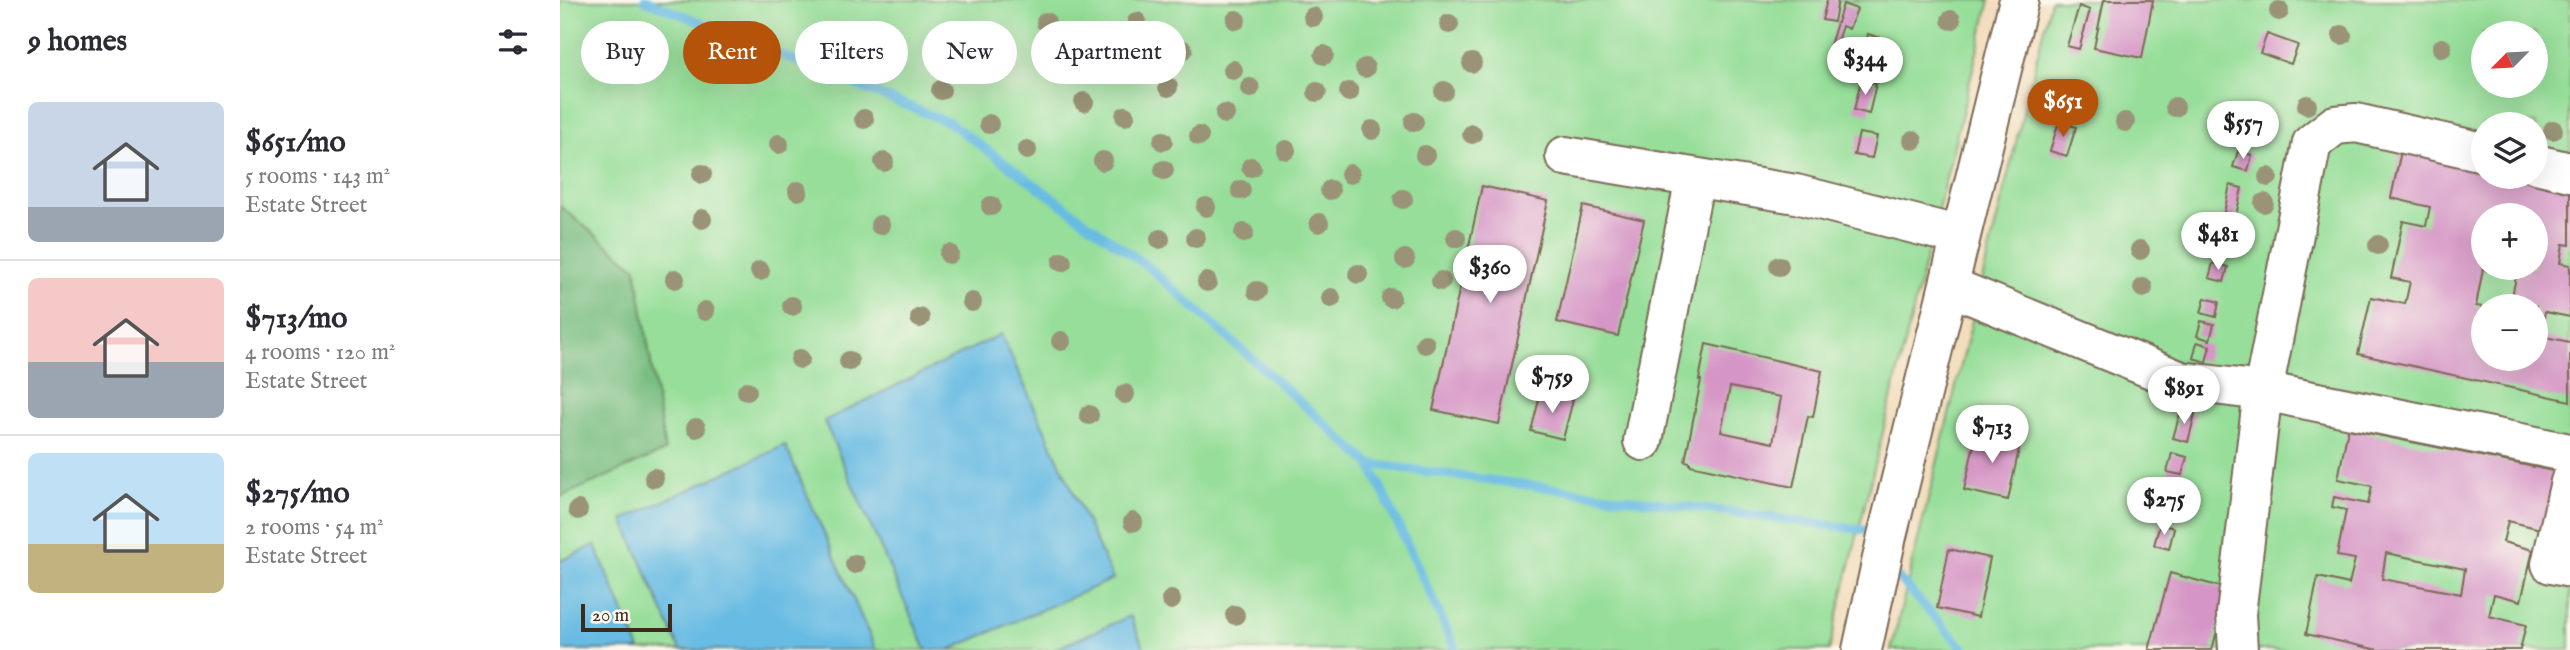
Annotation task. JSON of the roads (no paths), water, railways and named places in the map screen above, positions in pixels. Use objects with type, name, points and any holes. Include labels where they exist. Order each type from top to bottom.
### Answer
[{"type":"street","points":[[1862,650],[1887,536],[2019,0]]},
{"type":"street","points":[[2238,650],[2236,614],[2263,391],[2312,143],[2335,125],[2356,123],[2471,149]]},
{"type":"street","points":[[1565,156],[1796,194],[1961,236]]},
{"type":"street","points":[[2548,167],[2570,172]]},
{"type":"street","points":[[1643,441],[1695,178]]},
{"type":"street","points":[[1948,286],[2181,381],[2263,391],[2570,453]]},
{"type":"street","points":[[2570,482],[2551,564],[2570,568]]},
{"type":"water","points":[[1001,334],[1113,579],[949,650],[926,650],[824,421]]},
{"type":"water","points":[[785,445],[876,650],[680,650],[623,520]]},
{"type":"water","points":[[595,545],[640,650],[560,650],[560,561]]},
{"type":"water","points":[[1130,616],[1145,650],[1053,650]]},
{"type":"waterway","points":[[645,0],[950,123],[1151,269],[1370,464],[1456,650]]},
{"type":"waterway","points":[[1370,464],[1871,531]]},
{"type":"waterway","points":[[1894,573],[1965,650]]}]
